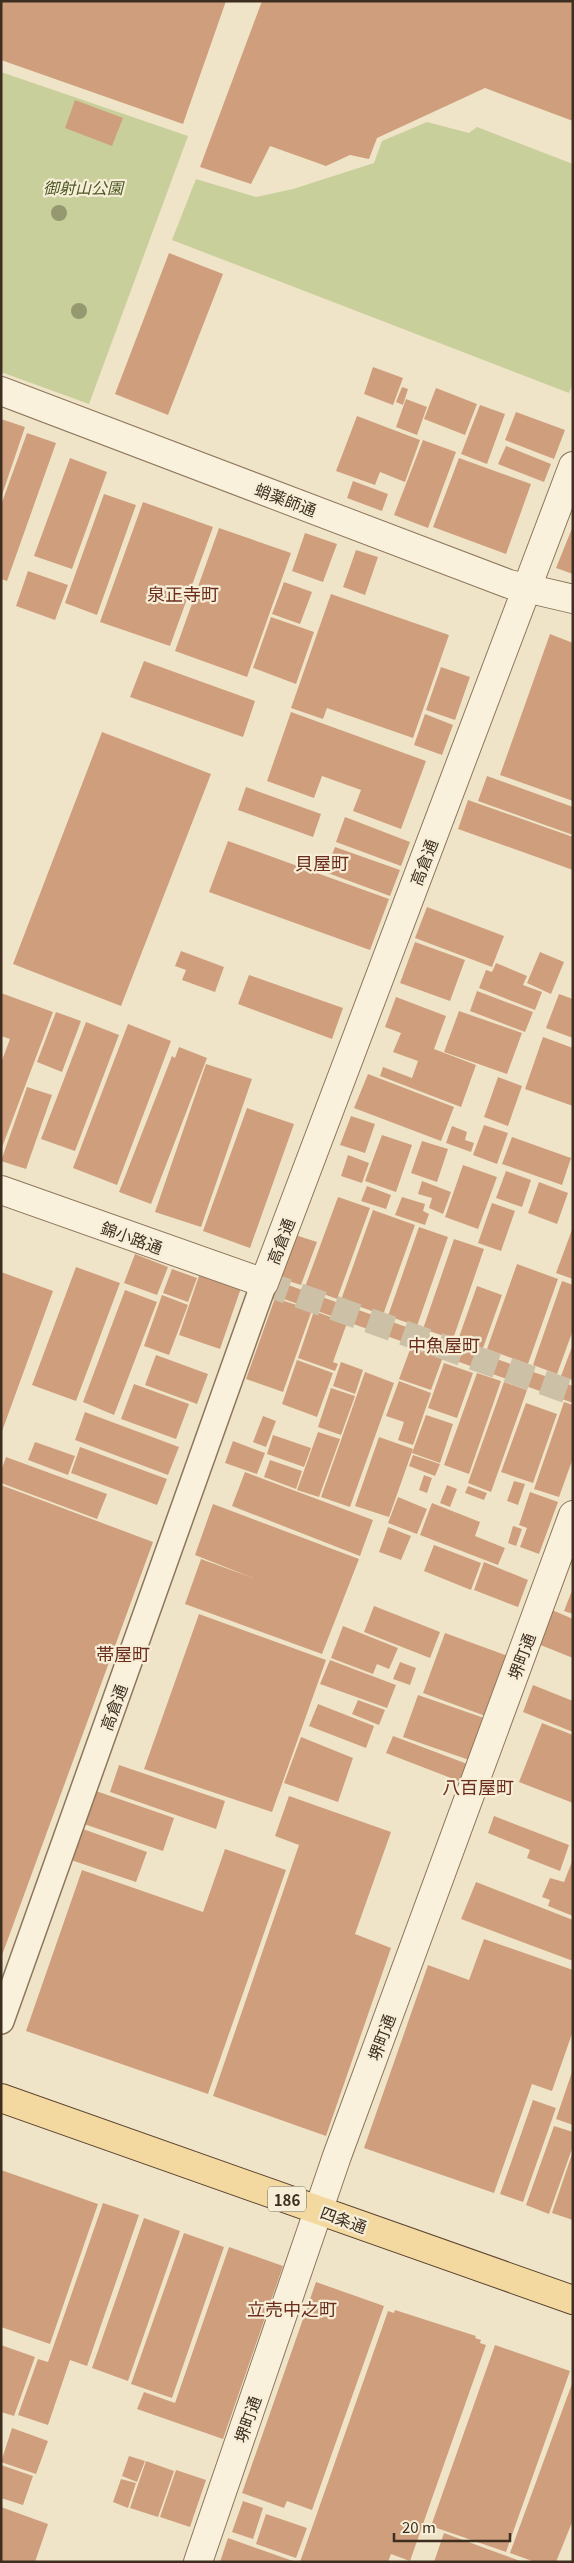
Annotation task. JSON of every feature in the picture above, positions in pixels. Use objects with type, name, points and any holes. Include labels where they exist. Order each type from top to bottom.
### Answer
[{"type":"main road","name":"四条通","points":[[1,2098],[573,2300]]},
{"type":"street","name":"蛸薬師通","points":[[1,391],[509,584],[573,599]]},
{"type":"street","name":"高倉通","points":[[1,2021],[264,1283],[573,466]]},
{"type":"street","name":"錦小路通","points":[[1,1190],[264,1283]]},
{"type":"street","name":"堺町通","points":[[198,2562],[319,2210],[573,1515]]},
{"type":"green space","name":"御射山公園","points":[[1,72],[188,136],[89,404],[1,372]]},
{"type":"green space","points":[[427,122],[469,133],[477,127],[573,164],[573,383],[569,393],[172,240],[196,179],[256,197],[293,189],[374,163],[382,141]]},
{"type":"building","points":[[1,1],[226,1],[183,124],[1,60]]},
{"type":"building","points":[[262,1],[569,1],[573,3],[573,121],[485,88],[377,138],[369,159],[350,155],[326,166],[270,146],[251,184],[200,167]]},
{"type":"building","points":[[75,100],[123,118],[112,146],[65,128]]},
{"type":"building","points":[[169,253],[223,274],[168,415],[115,394]]},
{"type":"building","points":[[373,367],[403,378],[393,405],[364,394]]},
{"type":"building","points":[[402,387],[408,389],[403,405],[396,402]]},
{"type":"building","points":[[436,388],[477,404],[465,435],[424,419]]},
{"type":"building","points":[[406,399],[427,407],[417,435],[396,427]]},
{"type":"building","points":[[480,405],[505,414],[487,464],[461,454]]},
{"type":"building","points":[[516,412],[565,430],[554,459],[505,440]]},
{"type":"building","points":[[357,416],[420,440],[405,482],[380,472],[375,485],[336,471]]},
{"type":"building","points":[[1,419],[25,427],[2,495],[1,495]]},
{"type":"building","points":[[27,433],[56,443],[7,581],[1,579],[1,505]]},
{"type":"building","points":[[423,440],[456,452],[428,528],[394,515]]},
{"type":"building","points":[[506,446],[551,464],[544,482],[498,464]]},
{"type":"building","points":[[70,458],[107,472],[72,569],[34,556]]},
{"type":"building","points":[[459,458],[531,484],[506,554],[433,527]]},
{"type":"building","points":[[353,481],[388,494],[382,511],[347,498]]},
{"type":"building","points":[[104,494],[136,505],[97,615],[65,603]]},
{"type":"building","points":[[143,502],[213,527],[170,646],[100,622]]},
{"type":"building","points":[[573,526],[573,574],[556,568]]},
{"type":"building","points":[[219,528],[291,553],[247,677],[175,651]]},
{"type":"building","points":[[305,533],[337,544],[323,582],[292,571]]},
{"type":"building","points":[[356,550],[378,557],[365,595],[343,587]]},
{"type":"building","points":[[28,571],[68,585],[55,620],[16,606]]},
{"type":"building","points":[[284,582],[312,592],[300,624],[272,614]]},
{"type":"building","points":[[331,594],[449,635],[413,738],[327,708],[323,719],[291,708]]},
{"type":"building","points":[[271,617],[314,632],[296,684],[253,668]]},
{"type":"building","points":[[550,634],[573,643],[573,801],[500,775]]},
{"type":"building","points":[[144,661],[255,701],[243,737],[130,697]]},
{"type":"building","points":[[441,667],[470,677],[455,720],[426,710]]},
{"type":"building","points":[[291,712],[426,761],[401,829],[353,811],[361,790],[322,776],[314,798],[267,781]]},
{"type":"building","points":[[425,714],[453,725],[442,755],[414,745]]},
{"type":"building","points":[[102,732],[211,774],[121,1006],[13,964]]},
{"type":"building","points":[[487,776],[573,807],[573,835],[478,801]]},
{"type":"building","points":[[246,787],[321,814],[313,837],[238,810]]},
{"type":"building","points":[[468,800],[573,837],[573,870],[458,829]]},
{"type":"building","points":[[345,817],[410,842],[401,866],[336,842]]},
{"type":"building","points":[[228,841],[389,899],[370,950],[209,892]]},
{"type":"building","points":[[335,847],[400,870],[390,896],[325,872]]},
{"type":"building","points":[[427,907],[504,936],[492,967],[415,938]]},
{"type":"building","points":[[415,942],[465,960],[450,1001],[400,983]]},
{"type":"building","points":[[181,951],[224,967],[215,992],[182,980],[186,970],[175,966]]},
{"type":"building","points":[[540,952],[564,962],[551,994],[527,983]]},
{"type":"building","points":[[496,963],[527,976],[523,985],[542,992],[535,1010],[479,988],[486,970],[492,972]]},
{"type":"building","points":[[249,975],[343,1008],[332,1039],[238,1004]]},
{"type":"building","points":[[477,991],[533,1012],[525,1032],[470,1011]]},
{"type":"building","points":[[1,993],[53,1012],[1,1150],[1,1063],[10,1039],[1,1036]]},
{"type":"building","points":[[559,994],[573,999],[573,1038],[546,1028]]},
{"type":"building","points":[[396,997],[446,1016],[434,1049],[476,1065],[461,1107],[380,1076],[383,1067],[412,1078],[418,1061],[393,1052],[401,1033],[385,1027]]},
{"type":"building","points":[[459,1011],[522,1033],[507,1074],[444,1052]]},
{"type":"building","points":[[56,1012],[81,1021],[62,1072],[37,1062]]},
{"type":"building","points":[[86,1022],[119,1035],[75,1151],[41,1139]]},
{"type":"building","points":[[128,1024],[171,1041],[117,1185],[73,1168]]},
{"type":"building","points":[[543,1037],[573,1048],[573,1106],[525,1089]]},
{"type":"building","points":[[179,1047],[207,1058],[151,1204],[119,1192],[172,1056],[175,1058]]},
{"type":"building","points":[[206,1064],[252,1079],[201,1227],[155,1212]]},
{"type":"building","points":[[368,1074],[454,1107],[441,1141],[354,1108]]},
{"type":"building","points":[[498,1077],[522,1086],[508,1126],[484,1117]]},
{"type":"building","points":[[27,1087],[52,1095],[26,1169],[1,1161]]},
{"type":"building","points":[[247,1108],[294,1124],[250,1248],[203,1231]]},
{"type":"building","points":[[351,1116],[375,1124],[365,1153],[340,1145]]},
{"type":"building","points":[[484,1125],[508,1133],[497,1164],[473,1155]]},
{"type":"building","points":[[452,1126],[467,1132],[465,1140],[474,1143],[471,1152],[446,1143]]},
{"type":"building","points":[[382,1135],[412,1145],[396,1192],[365,1181]]},
{"type":"building","points":[[512,1137],[571,1158],[562,1185],[502,1164]]},
{"type":"building","points":[[422,1141],[448,1149],[437,1182],[411,1173]]},
{"type":"building","points":[[348,1155],[369,1163],[362,1183],[341,1176]]},
{"type":"building","points":[[463,1165],[497,1177],[478,1229],[445,1217]]},
{"type":"building","points":[[506,1171],[531,1180],[522,1207],[496,1198]]},
{"type":"building","points":[[422,1181],[451,1192],[443,1214],[429,1208],[432,1198],[418,1194]]},
{"type":"building","points":[[539,1182],[568,1193],[557,1224],[528,1213]]},
{"type":"building","points":[[367,1186],[391,1195],[386,1209],[361,1201]]},
{"type":"building","points":[[338,1197],[370,1208],[337,1299],[305,1287]]},
{"type":"building","points":[[402,1197],[425,1204],[423,1211],[429,1214],[425,1225],[395,1215]]},
{"type":"building","points":[[492,1203],[515,1211],[501,1251],[478,1243]]},
{"type":"building","points":[[373,1210],[415,1225],[383,1315],[341,1300]]},
{"type":"building","points":[[419,1227],[448,1237],[417,1326],[388,1316]]},
{"type":"building","points":[[573,1227],[573,1279],[556,1273]]},
{"type":"building","points":[[292,1234],[317,1242],[301,1285],[276,1277]]},
{"type":"building","points":[[454,1239],[484,1249],[453,1339],[423,1329]]},
{"type":"building","points":[[135,1254],[168,1267],[157,1295],[124,1283]]},
{"type":"building","points":[[517,1264],[558,1279],[528,1364],[487,1349]]},
{"type":"building","points":[[76,1267],[120,1283],[76,1401],[32,1385]]},
{"type":"building","points":[[172,1269],[197,1278],[188,1302],[163,1293]]},
{"type":"building","points":[[1,1272],[53,1291],[1,1434]]},
{"type":"building","points":[[200,1273],[241,1288],[220,1349],[179,1335]]},
{"type":"building","points":[[274,1280],[573,1386],[573,1403],[270,1294]]},
{"type":"building","points":[[562,1281],[573,1285],[573,1330],[557,1374],[533,1365]]},
{"type":"building","points":[[477,1286],[502,1295],[483,1348],[458,1340]]},
{"type":"building","points":[[125,1290],[157,1302],[114,1415],[83,1402]]},
{"type":"building","points":[[162,1295],[188,1305],[169,1355],[144,1346]]},
{"type":"building","points":[[275,1298],[312,1310],[283,1392],[246,1379]]},
{"type":"building","points":[[314,1311],[347,1323],[333,1362],[338,1364],[335,1371],[298,1358]]},
{"type":"building","points":[[573,1344],[573,1380],[561,1376]]},
{"type":"building","points":[[411,1347],[443,1357],[431,1390],[399,1379]]},
{"type":"building","points":[[156,1355],[208,1374],[197,1404],[145,1385]]},
{"type":"building","points":[[297,1360],[333,1373],[317,1417],[282,1404]]},
{"type":"building","points":[[341,1362],[363,1370],[355,1394],[333,1386]]},
{"type":"building","points":[[444,1363],[473,1373],[457,1418],[428,1408]]},
{"type":"building","points":[[365,1372],[394,1383],[350,1507],[321,1497]]},
{"type":"building","points":[[477,1373],[501,1381],[469,1474],[444,1465]]},
{"type":"building","points":[[399,1381],[431,1393],[413,1445],[398,1440],[404,1422],[386,1416]]},
{"type":"building","points":[[504,1382],[527,1390],[491,1492],[468,1483]]},
{"type":"building","points":[[134,1384],[189,1404],[176,1439],[121,1419]]},
{"type":"building","points":[[331,1388],[355,1396],[341,1435],[318,1427]]},
{"type":"building","points":[[564,1402],[573,1405],[573,1458],[559,1497],[534,1489]]},
{"type":"building","points":[[526,1403],[557,1414],[533,1483],[501,1472]]},
{"type":"building","points":[[85,1412],[179,1447],[168,1475],[75,1440]]},
{"type":"building","points":[[426,1415],[453,1424],[440,1463],[412,1453]]},
{"type":"building","points":[[263,1416],[276,1421],[266,1447],[253,1442]]},
{"type":"building","points":[[318,1432],[340,1439],[319,1497],[297,1490]]},
{"type":"building","points":[[273,1435],[311,1448],[304,1467],[267,1454]]},
{"type":"building","points":[[379,1437],[413,1449],[389,1517],[355,1506]]},
{"type":"building","points":[[233,1441],[265,1453],[257,1474],[225,1463]]},
{"type":"building","points":[[35,1442],[75,1456],[68,1475],[28,1460]]},
{"type":"building","points":[[80,1447],[167,1479],[157,1505],[71,1473]]},
{"type":"building","points":[[413,1455],[440,1464],[435,1476],[409,1466]]},
{"type":"building","points":[[6,1457],[107,1494],[97,1519],[1,1483],[1,1471]]},
{"type":"building","points":[[270,1460],[302,1471],[296,1489],[264,1477]]},
{"type":"building","points":[[245,1472],[373,1520],[360,1556],[232,1506]]},
{"type":"building","points":[[424,1475],[432,1478],[427,1493],[419,1490]]},
{"type":"building","points":[[514,1481],[525,1484],[518,1505],[507,1501]]},
{"type":"building","points":[[1,1485],[153,1542],[1,1958]]},
{"type":"building","points":[[447,1485],[457,1489],[450,1507],[440,1503]]},
{"type":"building","points":[[468,1486],[487,1493],[484,1500],[465,1493]]},
{"type":"building","points":[[530,1492],[558,1502],[539,1554],[520,1547],[527,1528],[519,1525]]},
{"type":"building","points":[[398,1497],[427,1509],[417,1534],[388,1523]]},
{"type":"building","points":[[432,1503],[480,1522],[475,1536],[505,1548],[498,1565],[420,1535]]},
{"type":"building","points":[[213,1504],[359,1559],[322,1654],[185,1604],[201,1559],[253,1578],[195,1555]]},
{"type":"building","points":[[513,1526],[522,1529],[516,1546],[508,1543]]},
{"type":"building","points":[[388,1527],[411,1536],[401,1560],[379,1552]]},
{"type":"building","points":[[434,1545],[481,1563],[471,1590],[424,1571]]},
{"type":"building","points":[[484,1562],[528,1580],[518,1607],[474,1590]]},
{"type":"building","points":[[573,1588],[573,1614],[564,1611]]},
{"type":"building","points":[[374,1606],[440,1632],[430,1658],[364,1632]]},
{"type":"building","points":[[552,1610],[573,1619],[573,1658],[538,1644]]},
{"type":"building","points":[[199,1614],[326,1660],[272,1812],[144,1769]]},
{"type":"building","points":[[343,1626],[398,1648],[389,1669],[377,1664],[373,1674],[331,1658]]},
{"type":"building","points":[[445,1633],[511,1657],[488,1717],[423,1693]]},
{"type":"building","points":[[330,1660],[396,1685],[387,1708],[320,1684]]},
{"type":"building","points":[[400,1662],[416,1668],[410,1685],[393,1679]]},
{"type":"building","points":[[533,1685],[573,1701],[573,1732],[523,1712]]},
{"type":"building","points":[[418,1695],[487,1719],[472,1761],[403,1737]]},
{"type":"building","points":[[358,1700],[385,1710],[379,1725],[352,1714]]},
{"type":"building","points":[[318,1704],[374,1726],[366,1748],[309,1726]]},
{"type":"building","points":[[542,1723],[573,1735],[573,1803],[519,1782]]},
{"type":"building","points":[[393,1736],[470,1765],[464,1783],[386,1753]]},
{"type":"building","points":[[301,1737],[353,1758],[338,1802],[284,1783]]},
{"type":"building","points":[[119,1765],[225,1801],[216,1829],[110,1792]]},
{"type":"building","points":[[96,1791],[174,1818],[163,1851],[84,1824]]},
{"type":"building","points":[[289,1796],[391,1832],[355,1934],[391,1948],[326,2136],[213,2096],[299,1845],[275,1836]]},
{"type":"building","points":[[494,1816],[569,1845],[560,1871],[527,1858],[530,1850],[488,1833]]},
{"type":"building","points":[[83,1829],[147,1852],[136,1882],[71,1860]]},
{"type":"building","points":[[225,1849],[286,1870],[208,2094],[26,2031],[82,1870],[203,1912]]},
{"type":"building","points":[[573,1859],[573,1916],[548,1906],[550,1900],[542,1897],[550,1878],[564,1882]]},
{"type":"building","points":[[476,1882],[573,1920],[573,1961],[461,1919]]},
{"type":"building","points":[[484,1939],[573,1970],[573,2031],[552,2091],[532,2084],[494,2193],[364,2148],[428,1965],[469,1980]]},
{"type":"building","points":[[573,2072],[573,2125],[556,2119]]},
{"type":"building","points":[[533,2100],[556,2108],[523,2202],[500,2194]]},
{"type":"building","points":[[554,2126],[573,2132],[573,2146],[549,2214],[526,2205]]},
{"type":"building","points":[[573,2155],[573,2220],[552,2213]]},
{"type":"building","points":[[1,2170],[98,2204],[50,2344],[1,2327]]},
{"type":"building","points":[[103,2203],[139,2215],[87,2366],[70,2360],[48,2425],[18,2415],[38,2359],[48,2362]]},
{"type":"building","points":[[144,2218],[180,2231],[128,2381],[92,2368]]},
{"type":"building","points":[[184,2233],[224,2247],[172,2398],[131,2384]]},
{"type":"building","points":[[229,2247],[283,2266],[223,2439],[137,2409],[144,2392],[175,2403]]},
{"type":"building","points":[[316,2282],[384,2306],[312,2510],[287,2501],[284,2508],[242,2493]]},
{"type":"building","points":[[395,2310],[476,2336],[475,2338],[481,2340],[480,2343],[486,2345],[410,2561],[391,2554],[388,2562],[300,2562],[388,2311],[394,2313]]},
{"type":"building","points":[[1,2345],[35,2357],[14,2416],[1,2412]]},
{"type":"building","points":[[495,2345],[570,2371],[506,2552],[431,2526]]},
{"type":"building","points":[[573,2381],[573,2520],[556,2562],[535,2562],[510,2553]]},
{"type":"building","points":[[12,2428],[48,2441],[36,2474],[1,2462]]},
{"type":"building","points":[[129,2456],[145,2461],[137,2482],[122,2476]]},
{"type":"building","points":[[146,2461],[174,2471],[158,2517],[130,2508]]},
{"type":"building","points":[[1,2465],[33,2476],[23,2505],[1,2498]]},
{"type":"building","points":[[176,2470],[206,2480],[190,2527],[160,2517]]},
{"type":"building","points":[[121,2479],[136,2483],[128,2508],[113,2502]]},
{"type":"building","points":[[243,2501],[263,2508],[253,2539],[232,2532]]},
{"type":"building","points":[[1,2507],[48,2524],[35,2562],[1,2562]]},
{"type":"building","points":[[266,2514],[307,2528],[296,2558],[256,2544]]},
{"type":"building","points":[[444,2533],[523,2562],[434,2562]]},
{"type":"building","points":[[228,2538],[293,2561],[293,2562],[220,2562]]},
{"type":"tunnel","points":[[264,1283],[573,1393]]},
{"type":"district","name":"泉正寺町","points":[[183,593]]},
{"type":"district","name":"貝屋町","points":[[322,862]]},
{"type":"district","name":"中魚屋町","points":[[444,1344]]},
{"type":"district","name":"帯屋町","points":[[123,1653]]},
{"type":"district","name":"八百屋町","points":[[478,1786]]},
{"type":"district","name":"立売中之町","points":[[292,2308]]}]
